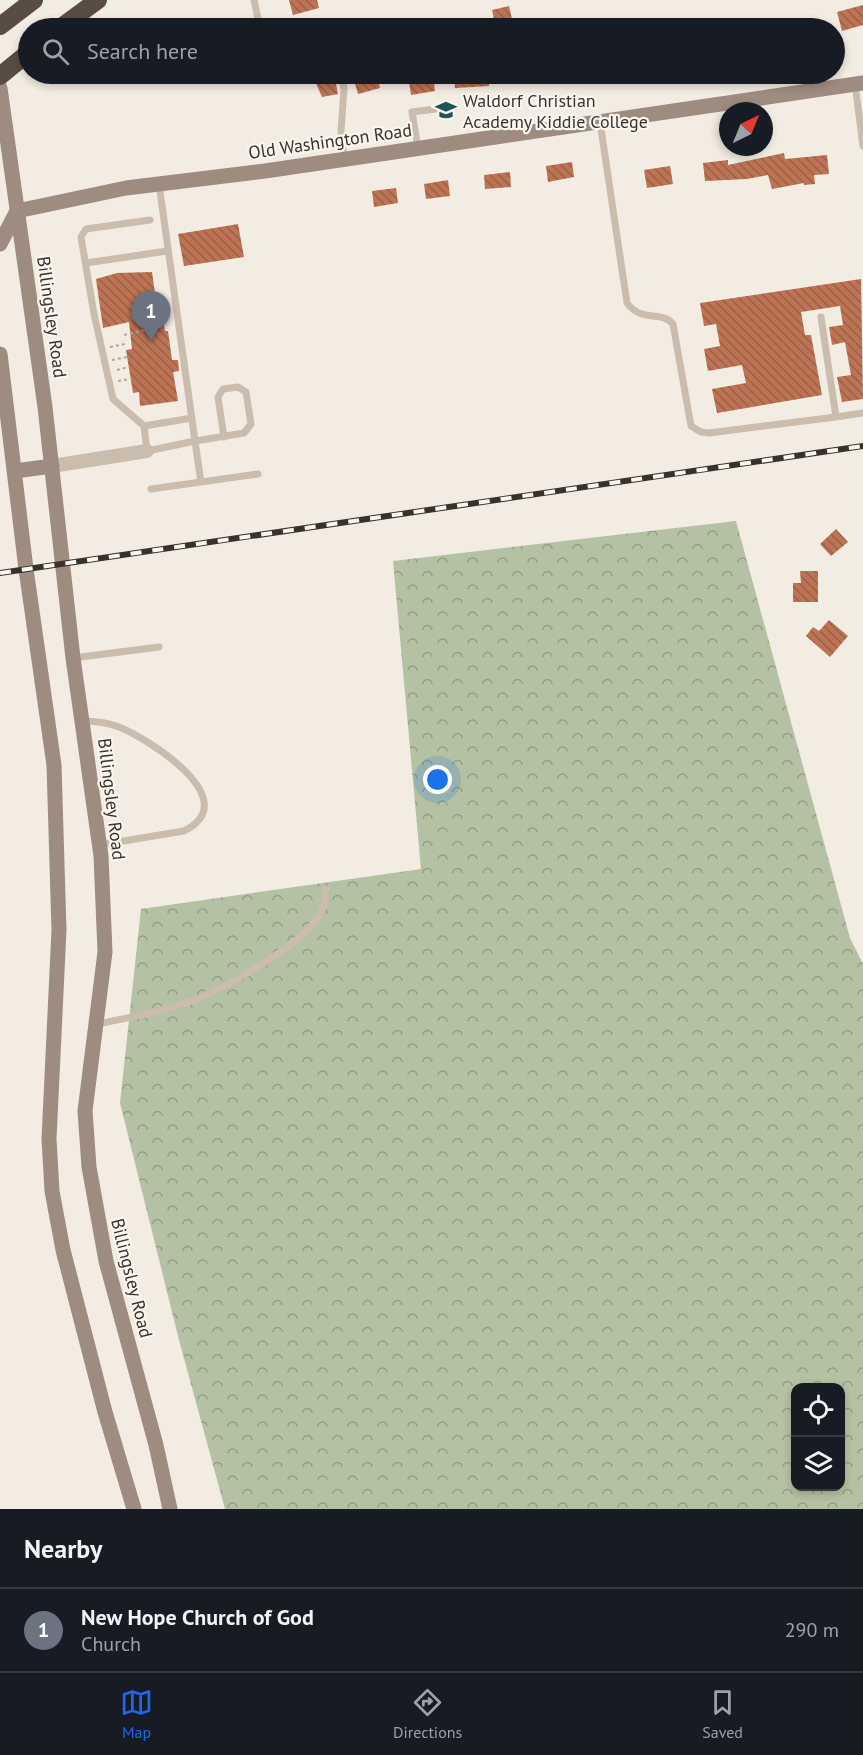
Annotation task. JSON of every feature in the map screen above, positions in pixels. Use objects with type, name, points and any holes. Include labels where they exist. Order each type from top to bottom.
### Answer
[{"type":"highway","points":[[0,26],[34,0]]},
{"type":"highway","points":[[74,18],[98,0]]},
{"type":"highway","points":[[0,76],[18,61]]},
{"type":"main road","name":"Old Washington Road","points":[[17,211],[48,202],[159,184],[859,84]]},
{"type":"main road","name":"Billingsley Road","points":[[0,88],[52,466],[73,658],[99,845],[105,952],[85,1111],[94,1200],[106,1261],[156,1445],[170,1509]]},
{"type":"main road","points":[[0,244],[17,211]]},
{"type":"main road","points":[[0,354],[54,765],[59,930],[49,1139],[52,1191],[66,1261],[105,1412],[134,1509]]},
{"type":"main road","points":[[15,471],[52,466]]},
{"type":"street","points":[[52,466],[147,451]]},
{"type":"lane","points":[[254,0],[258,18]]},
{"type":"lane","points":[[343,84],[341,131],[344,159]]},
{"type":"lane","points":[[859,84],[863,146]]},
{"type":"lane","points":[[418,148],[412,112],[443,108]]},
{"type":"lane","points":[[600,122],[627,303],[638,314],[669,319],[673,324],[691,426],[701,432],[709,433],[863,413]]},
{"type":"lane","points":[[159,184],[201,482]]},
{"type":"lane","points":[[150,220],[86,230],[81,237],[101,348],[116,404],[144,426],[147,451],[244,433],[251,424],[246,392],[238,387],[223,389],[218,397],[224,436]]},
{"type":"lane","points":[[86,263],[167,251]]},
{"type":"lane","points":[[821,317],[836,417]]},
{"type":"lane","points":[[144,426],[192,418]]},
{"type":"lane","points":[[151,489],[258,474]]},
{"type":"lane","points":[[73,658],[159,647]]},
{"type":"lane","points":[[82,721],[102,721],[140,737],[196,780],[202,795],[200,817],[193,827],[184,831],[99,845]]},
{"type":"lane","points":[[97,1024],[154,1013],[188,1002],[253,969],[308,931],[321,911],[326,889]]},
{"type":"path","points":[[124,335],[162,326]]},
{"type":"path","points":[[101,348],[125,344]]},
{"type":"path","points":[[104,362],[127,357]]},
{"type":"path","points":[[107,372],[129,367]]},
{"type":"green space","points":[[736,521],[850,938],[863,964],[863,1509],[225,1509],[179,1340],[120,1103],[141,909],[421,869],[393,561]]},
{"type":"building","points":[[289,0],[317,0],[319,8],[293,15]]},
{"type":"building","points":[[863,5],[863,25],[845,30],[845,18],[839,18],[837,12]]},
{"type":"building","points":[[509,6],[512,18],[494,18],[492,10]]},
{"type":"building","points":[[316,84],[336,84],[338,94],[322,97]]},
{"type":"building","points":[[355,84],[379,84],[380,88],[358,94]]},
{"type":"building","points":[[409,84],[434,84],[435,91],[411,95]]},
{"type":"building","points":[[455,84],[489,84],[489,86],[455,88]]},
{"type":"building","points":[[784,153],[785,159],[827,155],[829,174],[814,175],[815,184],[804,185],[804,183],[772,189],[768,175],[747,179],[705,181],[703,163],[728,160],[728,165]]},
{"type":"building","points":[[572,162],[574,177],[548,182],[546,166]]},
{"type":"building","points":[[670,166],[673,184],[647,188],[644,170]]},
{"type":"building","points":[[510,172],[511,187],[485,189],[484,175]]},
{"type":"building","points":[[448,180],[450,196],[426,199],[424,184]]},
{"type":"building","points":[[396,188],[398,203],[374,207],[372,191]]},
{"type":"building","points":[[238,224],[244,257],[184,266],[178,234]]},
{"type":"building","points":[[152,272],[159,322],[163,321],[165,331],[168,331],[172,360],[178,360],[179,371],[173,372],[178,401],[140,406],[139,392],[133,393],[126,350],[132,349],[129,322],[103,328],[96,279],[117,273]]},
{"type":"building","points":[[861,279],[863,399],[842,402],[837,377],[851,375],[845,342],[832,345],[829,327],[843,325],[840,306],[801,312],[805,335],[811,335],[822,395],[717,413],[712,389],[746,383],[742,365],[708,371],[704,349],[720,346],[716,324],[704,326],[700,303]]},
{"type":"building","points":[[836,529],[848,542],[831,556],[820,544]]},
{"type":"building","points":[[800,571],[818,571],[818,602],[793,602],[793,583],[801,583]]},
{"type":"building","points":[[829,620],[848,636],[830,657],[806,636],[813,627],[819,631]]},
{"type":"railway","points":[[0,573],[863,446]]},
{"type":"place","name":"Waldorf Christian Academy Kiddie College","points":[[446,110]]},
{"type":"place","name":"New Hope Church of God","points":[[151,341]]}]
